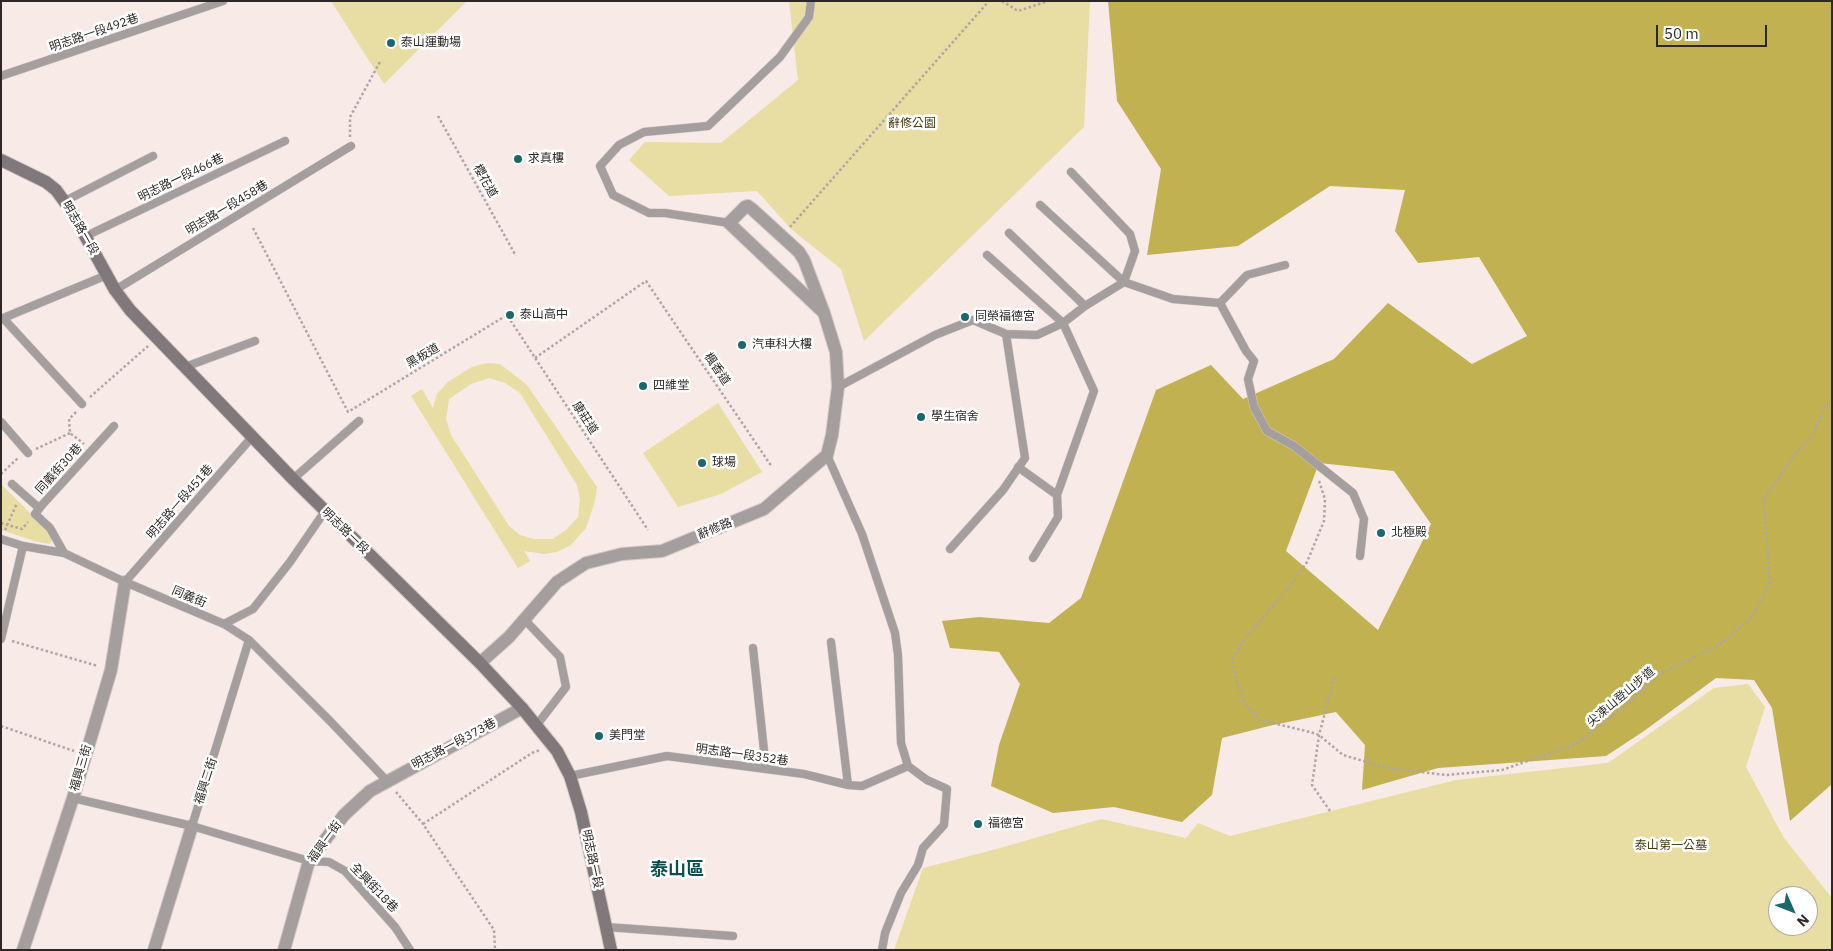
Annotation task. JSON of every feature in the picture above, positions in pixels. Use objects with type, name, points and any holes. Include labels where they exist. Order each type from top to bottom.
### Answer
[{"type":"main road","name":"明志路一段","points":[[1,160],[46,182],[56,190],[65,201],[86,236],[115,290],[130,310],[293,479],[480,663],[522,708],[557,751],[570,776],[581,812],[611,950]]},
{"type":"street","points":[[824,313],[729,223],[744,207],[748,206],[799,252],[804,260],[824,313],[836,352],[838,387],[832,435],[827,455]]},
{"type":"street","name":"辭修路","points":[[480,663],[509,636],[557,582],[586,563],[622,554],[662,551],[764,510],[827,455]]},
{"type":"street","name":"福興三街","points":[[23,950],[111,670],[125,582]]},
{"type":"street","name":"明志路一段373巷","points":[[387,781],[522,708]]},
{"type":"street","name":"福興一街","points":[[284,950],[309,861],[344,815],[370,791],[387,781]]},
{"type":"street","name":"福興二街","points":[[154,950],[192,826]]},
{"type":"lane","name":"明志路一段492巷","points":[[1,76],[223,1]]},
{"type":"lane","points":[[729,223],[666,213],[649,214],[613,195],[600,166],[619,145],[644,132],[708,126],[780,57],[809,17],[812,1]]},
{"type":"lane","name":"明志路一段466巷","points":[[86,236],[285,141]]},
{"type":"lane","name":"明志路一段458巷","points":[[115,290],[351,146]]},
{"type":"lane","points":[[65,201],[154,156]]},
{"type":"lane","points":[[838,387],[935,335],[973,320],[1006,334],[1037,335],[1062,324],[1085,306],[1124,282],[1135,251],[1130,234],[1071,172]]},
{"type":"lane","points":[[1040,205],[1124,282],[1173,299],[1220,303]]},
{"type":"lane","points":[[1009,233],[1085,306]]},
{"type":"lane","points":[[987,255],[1062,324],[1094,392],[1057,495],[1058,517],[1033,558]]},
{"type":"lane","points":[[1220,303],[1247,275],[1285,265]]},
{"type":"lane","points":[[82,404],[2,319],[106,275]]},
{"type":"lane","points":[[1220,303],[1246,351],[1254,361],[1248,379],[1254,407],[1267,431],[1294,446],[1353,494],[1364,519],[1360,556]]},
{"type":"lane","points":[[950,549],[1003,490],[1025,458],[1006,334]]},
{"type":"lane","points":[[185,367],[255,341]]},
{"type":"lane","points":[[293,479],[359,421]]},
{"type":"lane","points":[[1,422],[28,453]]},
{"type":"lane","name":"同義街30巷","points":[[64,553],[50,528],[36,514],[39,508],[114,426]]},
{"type":"lane","name":"明志路一段451巷","points":[[125,582],[252,437]]},
{"type":"lane","points":[[827,455],[862,534],[895,633],[898,656],[901,743],[908,766],[927,780],[947,789],[944,825],[923,848],[918,865],[900,893],[885,933],[882,950]]},
{"type":"lane","points":[[1018,467],[1057,495]]},
{"type":"lane","points":[[12,484],[39,508]]},
{"type":"lane","points":[[224,624],[253,609],[290,562],[325,511]]},
{"type":"lane","name":"同義街","points":[[1,539],[23,546],[64,553],[125,582],[224,624]]},
{"type":"lane","points":[[1,638],[23,546]]},
{"type":"lane","points":[[524,619],[560,657],[566,687],[536,726]]},
{"type":"lane","points":[[224,624],[249,640],[387,781]]},
{"type":"lane","name":"福興二街","points":[[192,826],[249,640]]},
{"type":"lane","points":[[831,642],[848,785]]},
{"type":"lane","points":[[753,648],[766,769]]},
{"type":"lane","name":"明志路一段352巷","points":[[570,776],[667,756],[804,774],[848,785],[862,786],[908,766]]},
{"type":"lane","name":"全興街18巷","points":[[72,798],[192,826],[309,861],[329,862],[345,871],[395,927],[410,950]]},
{"type":"lane","points":[[606,927],[733,936]]},
{"type":"path","points":[[781,236],[989,1]]},
{"type":"path","points":[[1002,1],[1018,11],[1048,1]]},
{"type":"path","points":[[351,146],[350,117],[380,60]]},
{"type":"path","name":"櫻花道","points":[[438,116],[516,256]]},
{"type":"path","name":"黑板道","points":[[253,228],[348,412],[507,315]]},
{"type":"path","name":"楓香道","points":[[535,358],[646,281],[772,467]]},
{"type":"path","name":"康莊道","points":[[507,315],[648,530]]},
{"type":"path","points":[[91,450],[70,433],[69,419],[82,404],[156,338]]},
{"type":"path","name":"尖凍山登山步道","points":[[1319,736],[1343,755],[1388,768],[1446,776],[1502,770],[1576,744],[1622,710],[1655,677],[1719,645],[1753,616],[1770,582],[1764,499],[1791,459],[1814,435],[1825,406],[1832,402]]},
{"type":"path","points":[[1312,462],[1325,499],[1324,520],[1317,540],[1307,562],[1290,586],[1243,641],[1232,661],[1244,702],[1260,720],[1319,736]]},
{"type":"path","points":[[7,525],[17,503],[22,509]]},
{"type":"path","points":[[1,523],[22,529],[28,522],[28,515]]},
{"type":"path","points":[[1,638],[111,670]]},
{"type":"path","points":[[1330,811],[1312,785],[1319,736],[1335,676]]},
{"type":"path","points":[[1,726],[85,755]]},
{"type":"path","points":[[423,824],[532,753],[551,745]]},
{"type":"path","points":[[387,781],[423,824],[494,930],[495,950]]},
{"type":"green space","name":"泰山運動場","points":[[331,1],[467,1],[384,84]]},
{"type":"green space","name":"辭修公園","points":[[789,1],[1090,1],[1084,127],[864,341],[841,269],[791,229],[757,191],[669,196],[629,160],[645,142],[721,143],[798,80]]},
{"type":"green space","points":[[487,363],[500,364],[527,385],[597,487],[595,501],[586,528],[571,545],[557,552],[544,554],[524,551],[530,561],[518,568],[411,396],[422,389],[433,408],[437,394],[448,382],[472,367]],"holes":[[[489,378],[505,383],[520,393],[577,485],[580,499],[578,517],[567,529],[553,539],[534,539],[520,535],[509,526],[451,435],[446,419],[449,399],[471,384]]]},
{"type":"green space","name":"球場","points":[[718,403],[762,472],[721,494],[678,507],[643,453]]},
{"type":"green space","points":[[1,484],[48,531],[52,540],[50,544],[1,530]]},
{"type":"green space","name":"泰山第一公墓","points":[[1748,684],[1765,707],[1746,767],[1784,838],[1832,898],[1832,950],[894,950],[923,868],[1101,819],[1186,838],[1198,823],[1230,836],[1456,780],[1608,763],[1714,688]]},
{"type":"shaded area","points":[[1108,1],[1832,1],[1832,784],[1790,821],[1772,708],[1754,680],[1716,678],[1644,731],[1606,756],[1438,768],[1362,790],[1365,745],[1336,712],[1222,738],[1212,795],[1182,822],[1114,807],[1053,813],[991,786],[999,745],[1020,684],[999,652],[950,648],[942,621],[979,617],[1049,623],[1081,598],[1156,390],[1211,365],[1243,399],[1334,359],[1388,303],[1472,364],[1527,336],[1479,257],[1418,263],[1395,231],[1405,190],[1330,186],[1238,246],[1147,255],[1161,169],[1117,101]],"holes":[[[1319,463],[1394,471],[1431,524],[1378,630],[1286,551]]]},
{"type":"place","name":"泰山運動場","points":[[391,43]]},
{"type":"place","name":"求真樓","points":[[518,159]]},
{"type":"place","name":"泰山高中","points":[[510,315]]},
{"type":"place","name":"同榮福德宮","points":[[965,317]]},
{"type":"place","name":"汽車科大樓","points":[[742,345]]},
{"type":"place","name":"四維堂","points":[[643,386]]},
{"type":"place","name":"學生宿舍","points":[[921,417]]},
{"type":"place","name":"球場","points":[[702,463]]},
{"type":"place","name":"北極殿","points":[[1381,533]]},
{"type":"place","name":"美門堂","points":[[599,736]]},
{"type":"place","name":"福德宮","points":[[978,824]]},
{"type":"district","name":"泰山區","points":[[677,870]]}]
